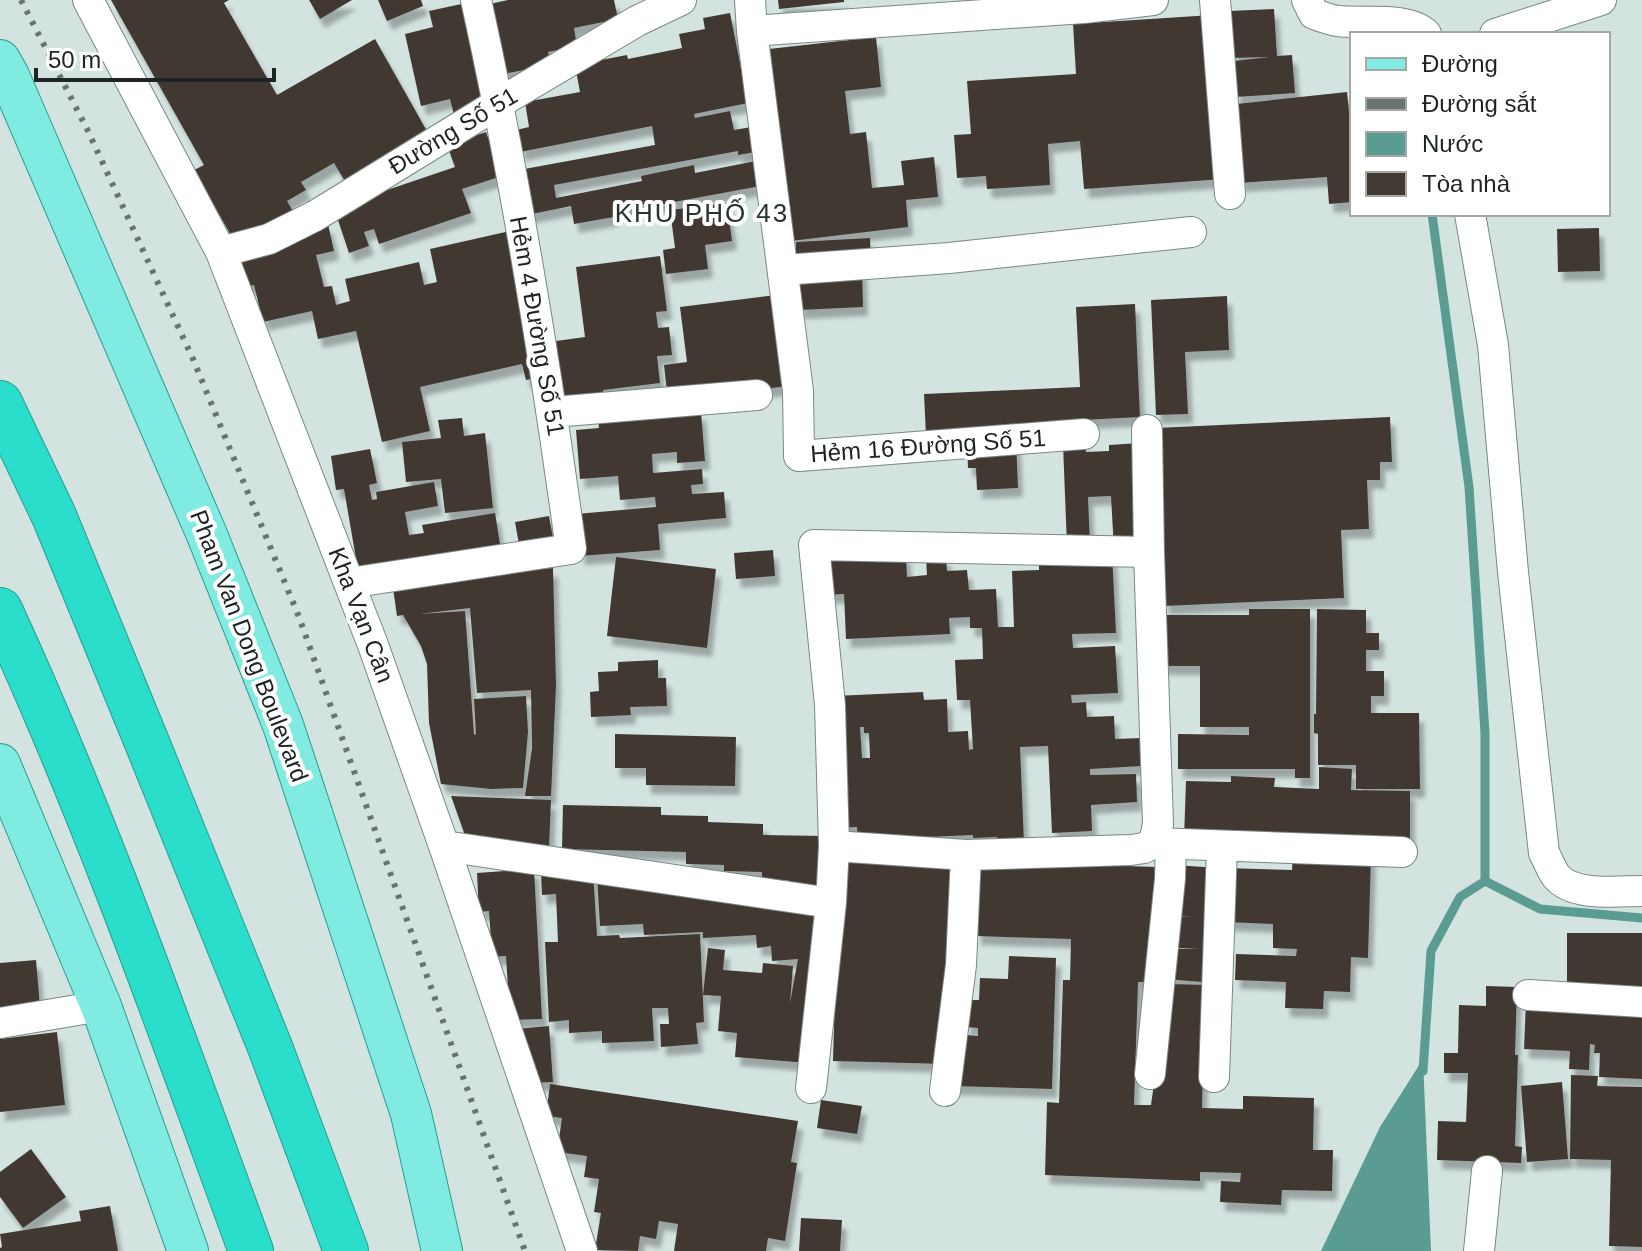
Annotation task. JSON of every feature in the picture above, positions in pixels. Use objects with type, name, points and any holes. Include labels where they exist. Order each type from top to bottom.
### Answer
[{"type":"highway","points":[[0,403],[54,516],[148,745],[270,1047],[346,1251]]},
{"type":"highway","points":[[0,610],[40,697],[138,943],[251,1251]]},
{"type":"main road","name":"Pham Van Dong Boulevard","points":[[0,60],[207,535],[283,725],[411,1114],[442,1251]]},
{"type":"main road","points":[[0,764],[101,1006],[188,1251]]},
{"type":"street","name":"Kha Vạn Cân","points":[[88,0],[221,252],[373,645],[582,1251]]},
{"type":"street","name":"Hẻm 4 Đường Số 51","points":[[349,583],[571,549],[553,412],[499,103],[476,0]]},
{"type":"street","name":"Đường Số 51","points":[[221,252],[269,239],[315,216],[499,103],[634,10],[681,0]]},
{"type":"street","name":"Hẻm 16 Đường Số 51","points":[[750,0],[798,391],[799,456],[1084,434]]},
{"type":"street","points":[[752,31],[1084,8],[1153,0]]},
{"type":"street","points":[[1215,0],[1230,194]]},
{"type":"street","points":[[1307,0],[1314,14],[1336,21],[1404,24],[1424,32]]},
{"type":"street","points":[[1501,32],[1601,0]]},
{"type":"street","points":[[1470,216],[1493,345],[1513,572],[1544,853],[1556,877],[1571,888],[1642,891]]},
{"type":"street","points":[[783,270],[949,258],[1191,232]]},
{"type":"street","points":[[553,412],[757,395]]},
{"type":"street","points":[[1147,430],[1158,824],[1170,879],[1150,1074]]},
{"type":"street","points":[[811,1088],[831,903],[834,846],[830,705],[814,545],[1149,552]]},
{"type":"street","points":[[834,846],[966,855],[1131,850],[1163,844],[1402,852]]},
{"type":"street","points":[[444,846],[831,903]]},
{"type":"street","points":[[1214,1077],[1222,846]]},
{"type":"street","points":[[945,1091],[961,965],[966,855]]},
{"type":"street","points":[[1528,995],[1642,1002]]},
{"type":"street","points":[[0,1023],[101,1006]]},
{"type":"street","points":[[1479,1251],[1487,1171]]},
{"type":"water","points":[[1423,1059],[1431,1251],[1321,1251],[1380,1127]]},
{"type":"building","points":[[111,0],[229,0],[224,3],[277,95],[375,39],[432,140],[349,188],[334,163],[301,182],[306,190],[287,201],[298,220],[237,246],[194,170],[204,165]]},
{"type":"building","points":[[309,0],[352,0],[320,19]]},
{"type":"building","points":[[378,0],[421,0],[423,6],[387,21]]},
{"type":"building","points":[[508,0],[614,0],[618,19],[574,28],[577,46],[548,52],[551,65],[503,74],[485,5]]},
{"type":"building","points":[[778,0],[844,0],[844,2],[779,9]]},
{"type":"building","points":[[466,3],[490,106],[454,115],[450,99],[421,106],[405,34],[433,27],[429,11]]},
{"type":"building","points":[[1274,9],[1277,56],[1292,55],[1295,93],[1235,97],[1234,61],[1269,57],[1232,58],[1229,11]]},
{"type":"building","points":[[730,13],[748,103],[694,114],[695,118],[730,111],[734,130],[757,126],[762,151],[738,155],[738,151],[554,185],[556,198],[642,181],[641,176],[694,165],[695,173],[761,160],[766,185],[647,207],[646,204],[613,210],[614,217],[574,224],[571,206],[527,215],[519,170],[655,145],[652,126],[520,152],[516,130],[529,127],[525,102],[580,92],[575,65],[682,48],[679,34],[705,29],[703,18]]},
{"type":"building","points":[[1212,15],[1223,179],[1084,189],[1080,141],[1048,144],[1050,185],[987,189],[986,176],[957,178],[954,135],[971,134],[967,81],[1076,74],[1073,24]]},
{"type":"building","points":[[876,37],[881,87],[845,91],[850,134],[866,132],[872,188],[904,185],[901,161],[934,157],[938,197],[906,200],[908,227],[791,241],[769,49]]},
{"type":"building","points":[[1347,92],[1350,202],[1329,204],[1327,177],[1239,183],[1236,104]]},
{"type":"building","points":[[486,132],[502,176],[462,189],[471,213],[379,244],[374,229],[364,232],[369,246],[349,253],[334,208],[455,167],[447,145]]},
{"type":"building","points":[[727,203],[732,241],[705,245],[708,269],[666,274],[663,250],[675,248],[670,210]]},
{"type":"building","points":[[328,224],[334,251],[316,255],[324,287],[332,286],[336,305],[350,301],[345,279],[419,262],[424,285],[437,282],[430,249],[510,231],[543,376],[526,380],[522,364],[420,387],[430,431],[382,442],[356,331],[318,339],[312,311],[263,322],[254,285],[241,288],[233,253]]},
{"type":"building","points":[[1599,228],[1600,271],[1558,272],[1557,229]]},
{"type":"building","points":[[870,238],[871,261],[796,265],[796,242]]},
{"type":"building","points":[[660,256],[667,311],[656,312],[658,328],[669,327],[672,355],[657,356],[660,383],[603,390],[604,398],[564,403],[556,341],[585,337],[576,267]]},
{"type":"building","points":[[862,269],[863,307],[799,310],[798,272]]},
{"type":"building","points":[[776,295],[788,386],[668,401],[664,365],[687,362],[680,307]]},
{"type":"building","points":[[1227,296],[1229,350],[1185,352],[1188,414],[1156,415],[1151,300]]},
{"type":"building","points":[[1135,304],[1140,417],[926,435],[924,394],[1080,387],[1076,307]]},
{"type":"building","points":[[597,411],[701,412],[705,461],[677,463],[677,452],[652,454],[653,473],[702,469],[703,484],[691,485],[692,494],[724,492],[726,518],[658,524],[660,550],[580,556],[576,514],[656,507],[655,497],[620,500],[618,476],[580,479],[576,430],[599,428]]},
{"type":"building","points":[[1390,417],[1392,462],[1380,462],[1380,480],[1367,480],[1369,529],[1341,530],[1344,598],[1164,606],[1156,428]]},
{"type":"building","points":[[462,418],[464,436],[485,433],[493,508],[445,513],[441,479],[406,482],[402,442],[441,438],[438,420]]},
{"type":"building","points":[[1016,440],[1018,488],[977,490],[976,468],[968,468],[967,442]]},
{"type":"building","points":[[1085,442],[1086,452],[1109,451],[1109,445],[1140,443],[1138,549],[1114,550],[1111,496],[1088,497],[1090,545],[1067,546],[1063,444]]},
{"type":"building","points":[[370,449],[377,483],[369,485],[372,500],[377,499],[376,492],[434,482],[438,506],[405,512],[409,535],[424,533],[422,525],[495,513],[502,556],[359,576],[344,489],[336,490],[331,456]]},
{"type":"building","points":[[549,516],[554,544],[520,550],[515,522]]},
{"type":"building","points":[[773,550],[775,576],[736,579],[734,553]]},
{"type":"building","points":[[1112,553],[1116,633],[1072,634],[1073,648],[1115,646],[1118,693],[1071,695],[1072,703],[1086,702],[1087,717],[1114,716],[1115,739],[1141,738],[1142,766],[1090,769],[1090,775],[1136,774],[1137,802],[1091,805],[1092,831],[1052,833],[1048,746],[1020,747],[1024,843],[997,844],[997,837],[973,838],[973,835],[858,840],[857,827],[840,828],[834,696],[923,692],[924,700],[947,699],[948,732],[968,731],[969,750],[973,749],[970,700],[957,700],[955,660],[983,659],[982,628],[970,628],[970,617],[949,618],[950,634],[846,639],[844,594],[826,595],[824,557],[906,554],[907,577],[927,575],[926,558],[946,557],[947,571],[967,570],[969,590],[996,589],[998,627],[1014,627],[1012,571],[1039,570],[1039,557]],"holes":[[[860,727],[864,727],[864,733],[869,733],[870,758],[862,758]]]},
{"type":"building","points":[[616,557],[716,569],[707,648],[607,636]]},
{"type":"building","points":[[553,568],[556,685],[551,796],[525,796],[532,748],[531,690],[477,693],[470,608],[419,614],[465,611],[474,735],[474,699],[526,696],[528,732],[523,788],[491,789],[441,784],[429,723],[427,664],[421,646],[403,615],[397,616],[392,581]]},
{"type":"building","points":[[1249,609],[1310,609],[1310,778],[1295,778],[1295,769],[1178,769],[1178,734],[1249,735],[1249,727],[1200,727],[1200,666],[1157,666],[1157,615],[1249,615]]},
{"type":"building","points":[[1317,609],[1366,610],[1366,633],[1379,633],[1379,650],[1366,650],[1366,671],[1384,671],[1384,696],[1371,696],[1371,713],[1419,713],[1420,789],[1356,789],[1356,765],[1318,765],[1318,734],[1314,733]]},
{"type":"building","points":[[658,660],[658,678],[666,678],[667,706],[630,707],[631,715],[591,717],[590,692],[599,691],[598,672],[618,671],[618,662]]},
{"type":"building","points":[[615,734],[736,737],[735,786],[646,785],[646,768],[615,768]]},
{"type":"building","points":[[1319,767],[1352,769],[1351,790],[1410,791],[1410,848],[1184,839],[1186,781],[1231,782],[1231,776],[1275,778],[1274,787],[1319,789]]},
{"type":"building","points":[[451,796],[551,800],[549,847],[466,838]]},
{"type":"building","points":[[563,805],[661,807],[661,815],[708,816],[708,822],[763,824],[763,835],[823,836],[822,888],[788,888],[788,880],[762,880],[762,872],[724,871],[724,865],[686,864],[686,852],[562,849]]},
{"type":"building","points":[[1293,852],[1371,855],[1368,958],[1351,957],[1350,992],[1324,991],[1323,1009],[1285,1008],[1286,982],[1235,980],[1236,954],[1296,956],[1297,949],[1273,948],[1273,924],[1226,922],[1227,868],[1292,870]]},
{"type":"building","points":[[839,858],[952,862],[945,1064],[833,1061]]},
{"type":"building","points":[[978,861],[1156,867],[1152,982],[1138,982],[1134,1105],[1151,1105],[1168,984],[1210,985],[1204,1027],[1202,1108],[1243,1109],[1243,1096],[1314,1098],[1313,1150],[1333,1150],[1332,1191],[1282,1190],[1281,1205],[1220,1202],[1221,1181],[1240,1182],[1241,1173],[1200,1172],[1200,1181],[1045,1175],[1047,1102],[1059,1103],[1063,980],[1070,980],[1071,939],[976,936]]},
{"type":"building","points":[[1174,865],[1219,868],[1216,983],[1164,979],[1165,949],[1198,949],[1166,947],[1167,917],[1191,917],[1172,916]]},
{"type":"building","points":[[534,869],[542,1019],[510,1020],[506,956],[492,957],[489,911],[479,912],[477,873]]},
{"type":"building","points":[[593,871],[597,936],[619,935],[620,938],[700,934],[704,1022],[696,1023],[698,1044],[661,1047],[660,1024],[669,1024],[668,1008],[652,1008],[654,1041],[602,1043],[602,1031],[569,1033],[569,1020],[549,1022],[545,942],[558,942],[556,894],[542,895],[541,873]]},
{"type":"building","points":[[597,877],[819,905],[808,1063],[735,1057],[737,1033],[718,1031],[721,996],[703,995],[708,948],[725,950],[723,970],[762,973],[763,963],[793,966],[790,1003],[798,959],[772,961],[771,946],[757,948],[756,935],[703,938],[703,932],[644,935],[643,924],[600,926]]},
{"type":"building","points":[[1567,933],[1642,933],[1642,987],[1567,987]]},
{"type":"building","points":[[1009,956],[1056,958],[1052,1089],[953,1086],[955,1034],[978,1036],[978,1028],[965,1027],[966,1000],[979,1000],[980,978],[1008,979]]},
{"type":"building","points":[[36,960],[40,1007],[0,1011],[0,963]]},
{"type":"building","points":[[1486,986],[1517,987],[1515,1146],[1522,1147],[1521,1163],[1437,1160],[1438,1121],[1466,1122],[1468,1073],[1444,1073],[1444,1053],[1458,1053],[1459,1005],[1486,1006]]},
{"type":"building","points":[[1526,1000],[1642,1006],[1642,1079],[1599,1077],[1600,1053],[1594,1053],[1595,1045],[1590,1044],[1589,1070],[1569,1069],[1570,1051],[1524,1049]]},
{"type":"building","points":[[549,1026],[553,1082],[530,1083],[516,1029]]},
{"type":"building","points":[[57,1032],[65,1105],[0,1112],[0,1039]]},
{"type":"building","points":[[1571,1075],[1598,1076],[1597,1086],[1642,1087],[1642,1247],[1609,1246],[1611,1160],[1570,1159]]},
{"type":"building","points":[[1562,1082],[1568,1159],[1527,1162],[1521,1086]]},
{"type":"building","points":[[550,1084],[798,1121],[791,1162],[797,1163],[785,1241],[768,1238],[766,1251],[674,1251],[678,1224],[659,1221],[656,1239],[640,1236],[638,1251],[595,1250],[601,1213],[594,1212],[599,1179],[584,1177],[587,1156],[557,1152],[562,1118],[546,1116]]},
{"type":"building","points":[[821,1100],[862,1106],[857,1134],[817,1128]]},
{"type":"building","points":[[31,1149],[66,1197],[23,1228],[0,1197],[0,1172]]},
{"type":"building","points":[[110,1206],[118,1251],[0,1251],[0,1234],[81,1221],[79,1211]]},
{"type":"building","points":[[801,1218],[842,1220],[840,1251],[799,1251]]},
{"type":"waterway","points":[[1423,1071],[1431,951],[1460,897],[1485,881],[1485,733],[1469,487],[1432,216]]},
{"type":"waterway","points":[[1485,881],[1540,909],[1642,918]]},
{"type":"railway","points":[[21,0],[88,131],[193,359],[299,617],[525,1251]]},
{"type":"district","name":"KHU PHỐ 43","points":[[702,213]]}]
